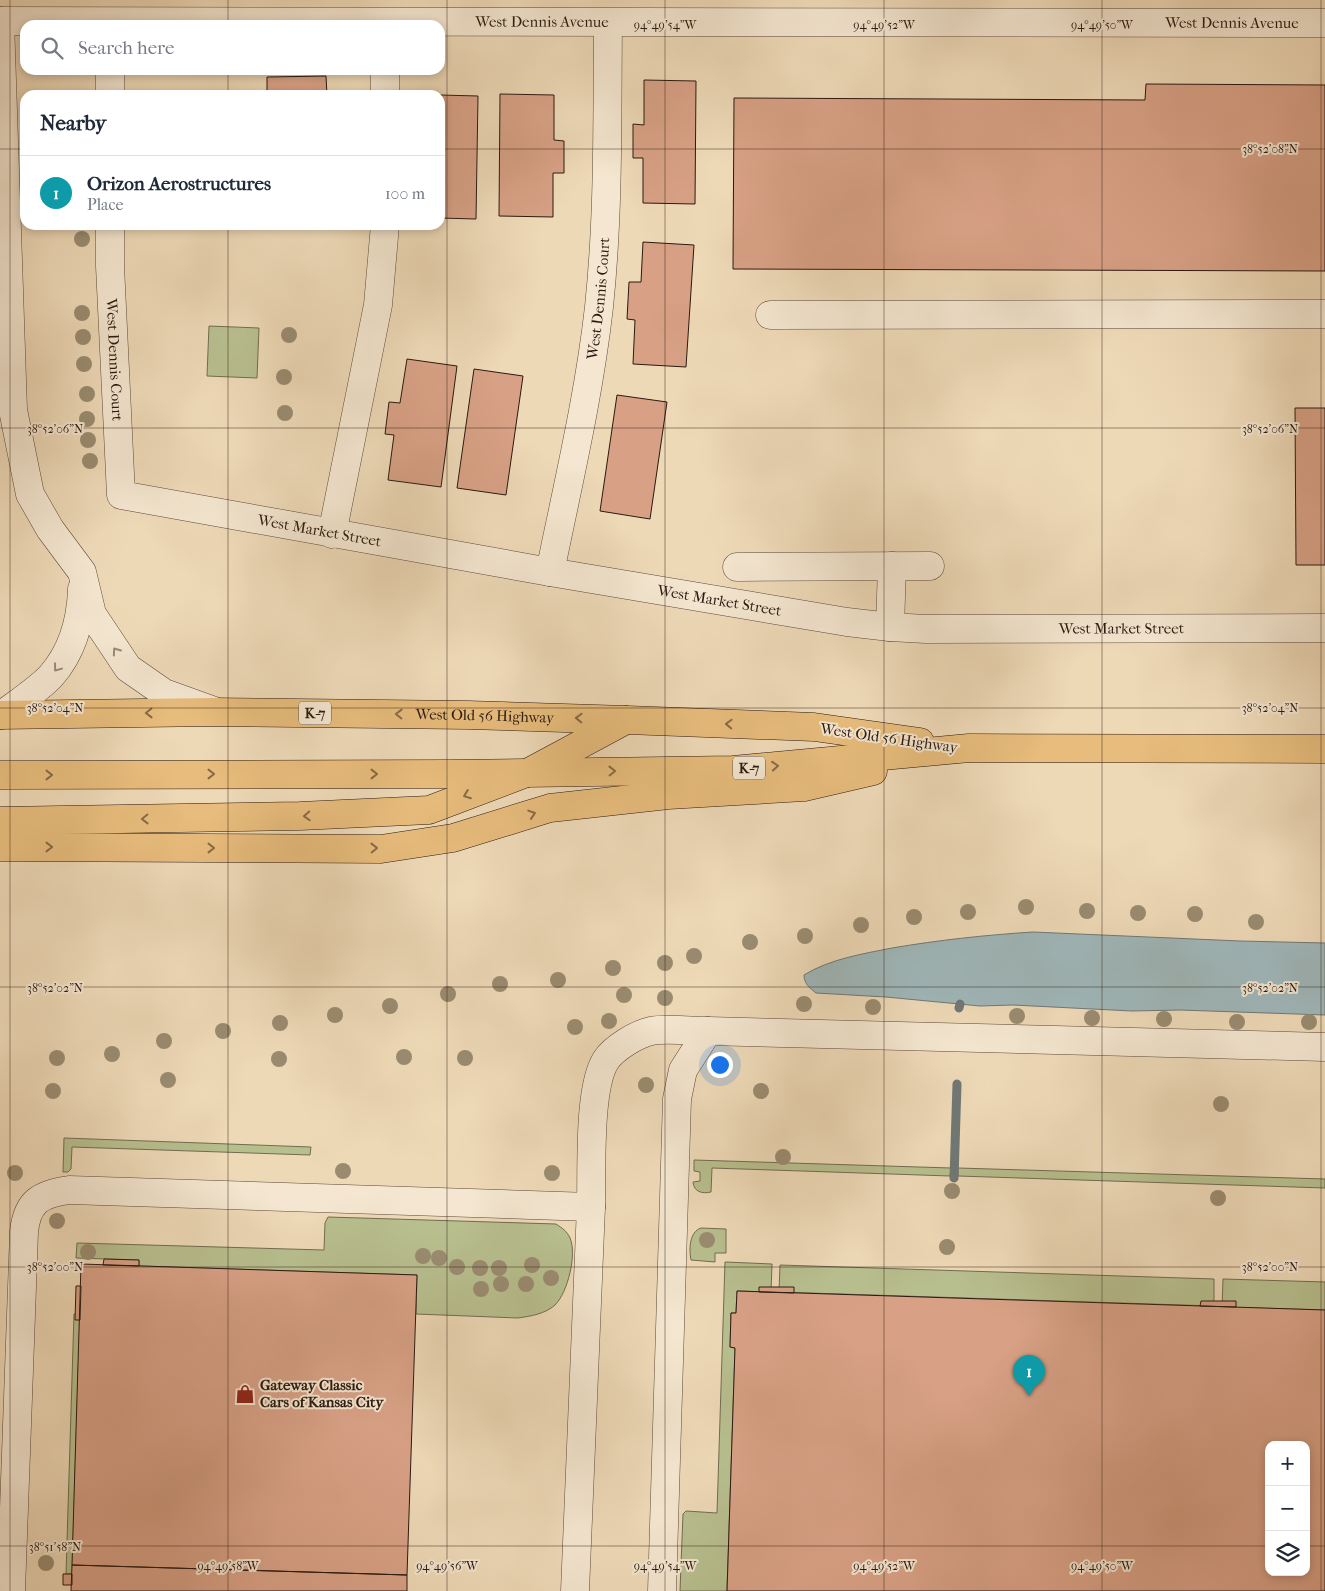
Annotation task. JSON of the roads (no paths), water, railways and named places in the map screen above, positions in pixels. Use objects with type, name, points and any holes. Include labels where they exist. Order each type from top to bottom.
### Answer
[{"type":"highway","name":"West Old 56 Highway","points":[[1,715],[214,712],[468,715],[627,720],[814,727],[969,748]]},
{"type":"highway","points":[[0,821],[300,816],[429,810],[528,772],[627,720]]},
{"type":"highway","name":"West Old 56 Highway","points":[[0,775],[441,774],[733,770],[969,748],[1325,749]]},
{"type":"highway","points":[[0,847],[381,848],[453,838],[550,808],[668,795],[804,787],[969,748]]},
{"type":"street","name":"West Dennis Avenue","points":[[445,23],[1201,12],[1325,23]]},
{"type":"street","name":"West Dennis Avenue","points":[[0,21],[20,22]]},
{"type":"street","points":[[0,21],[6,410],[30,494],[50,529],[82,572],[92,614],[128,668],[164,693],[214,712]]},
{"type":"street","name":"West Dennis Court","points":[[550,572],[587,389],[598,308],[606,228],[608,22]]},
{"type":"street","points":[[110,75],[110,90]]},
{"type":"street","points":[[385,75],[385,90]]},
{"type":"street","name":"West Dennis Court","points":[[110,230],[121,495]]},
{"type":"street","points":[[332,534],[378,305],[385,230]]},
{"type":"street","points":[[770,315],[1325,314]]},
{"type":"street","name":"West Market Street","points":[[121,495],[550,572],[847,622],[890,627],[926,629],[1325,628]]},
{"type":"street","points":[[890,627],[892,566]]},
{"type":"street","points":[[737,567],[930,566]]},
{"type":"street","points":[[1,715],[50,676],[67,654],[77,626],[81,600],[82,572]]},
{"type":"street","points":[[575,1591],[591,1207],[593,1110],[597,1081],[606,1059],[627,1041],[650,1031],[708,1031],[1325,1047]]},
{"type":"street","points":[[662,1591],[677,1098],[684,1070],[708,1031]]},
{"type":"street","points":[[12,1591],[24,1232],[25,1222],[30,1209],[39,1199],[52,1192],[69,1190],[591,1207]]},
{"type":"water","points":[[1033,932],[1325,943],[1325,1015],[1180,1010],[1132,1011],[1013,1005],[980,1006],[886,997],[816,993],[808,986],[804,978],[804,975],[824,965],[869,952],[945,940]]},
{"type":"waterway","points":[[959,1008],[960,1004]]},
{"type":"waterway","points":[[954,1178],[957,1084]]},
{"type":"place","name":"Gateway Classic Cars of Kansas City","points":[[245,1394]]},
{"type":"place","name":"Orizon Aerostructures","points":[[1029,1396]]}]
